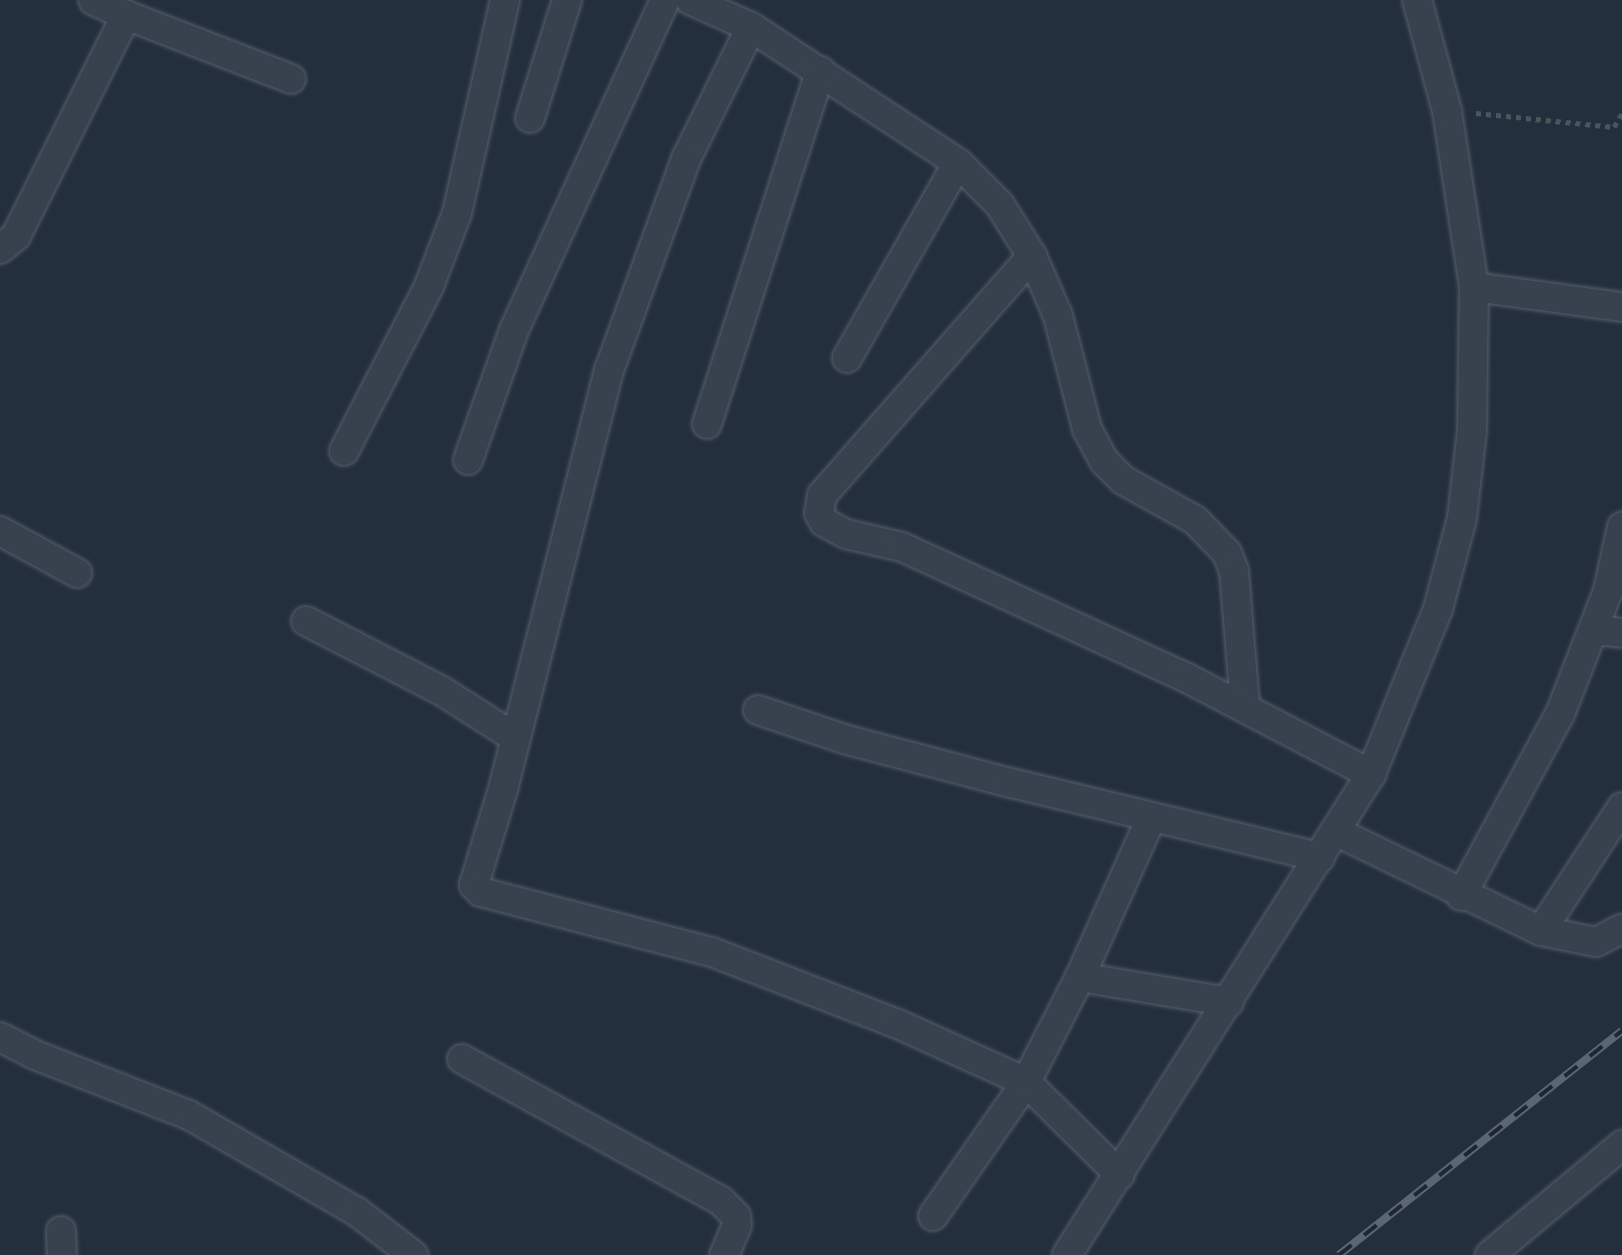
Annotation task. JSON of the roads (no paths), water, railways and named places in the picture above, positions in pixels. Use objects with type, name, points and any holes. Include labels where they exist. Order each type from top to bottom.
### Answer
[{"type":"street","points":[[93,0],[291,79]]},
{"type":"street","points":[[344,451],[424,297],[457,212],[505,0]]},
{"type":"street","points":[[530,118],[567,0]]},
{"type":"street","points":[[468,460],[514,330],[665,0]]},
{"type":"street","points":[[690,0],[751,27],[820,71],[958,163],[1000,205],[1032,256],[1058,316],[1087,429],[1104,461],[1123,480],[1195,520],[1227,553],[1234,571],[1245,706]]},
{"type":"street","points":[[1066,1255],[1120,1175],[1371,774],[1438,610],[1462,518],[1472,430],[1474,287],[1447,111],[1417,0]]},
{"type":"street","points":[[0,249],[16,236],[126,15]]},
{"type":"street","points":[[751,27],[686,159],[609,370],[514,737],[504,786],[473,878],[481,892],[712,952],[898,1024],[1026,1082],[1120,1175]]},
{"type":"street","points":[[707,424],[820,71]]},
{"type":"street","points":[[848,358],[958,163]]},
{"type":"street","points":[[1032,256],[822,495],[819,513],[824,522],[846,534],[902,547],[1245,706],[1371,774]]},
{"type":"street","points":[[1474,287],[1622,307]]},
{"type":"street","points":[[1461,896],[1608,632],[1622,527]]},
{"type":"street","points":[[0,531],[77,573]]},
{"type":"street","points":[[306,621],[442,691],[514,737]]},
{"type":"street","points":[[758,710],[844,739],[1151,818],[1320,857]]},
{"type":"street","points":[[1541,931],[1622,807]]},
{"type":"street","points":[[933,1216],[1026,1082],[1080,977],[1151,818]]},
{"type":"street","points":[[1337,832],[1461,896],[1541,931],[1596,942],[1622,929]]},
{"type":"street","points":[[1080,977],[1229,1002]]},
{"type":"street","points":[[0,1037],[34,1055],[189,1115],[357,1212],[413,1255]]},
{"type":"street","points":[[462,1059],[721,1201],[736,1216],[737,1225],[724,1255]]},
{"type":"street","points":[[1493,1252],[1622,1145]]},
{"type":"street","points":[[1493,1252],[1524,1255]]},
{"type":"railway","points":[[1339,1255],[1622,1031]]}]
